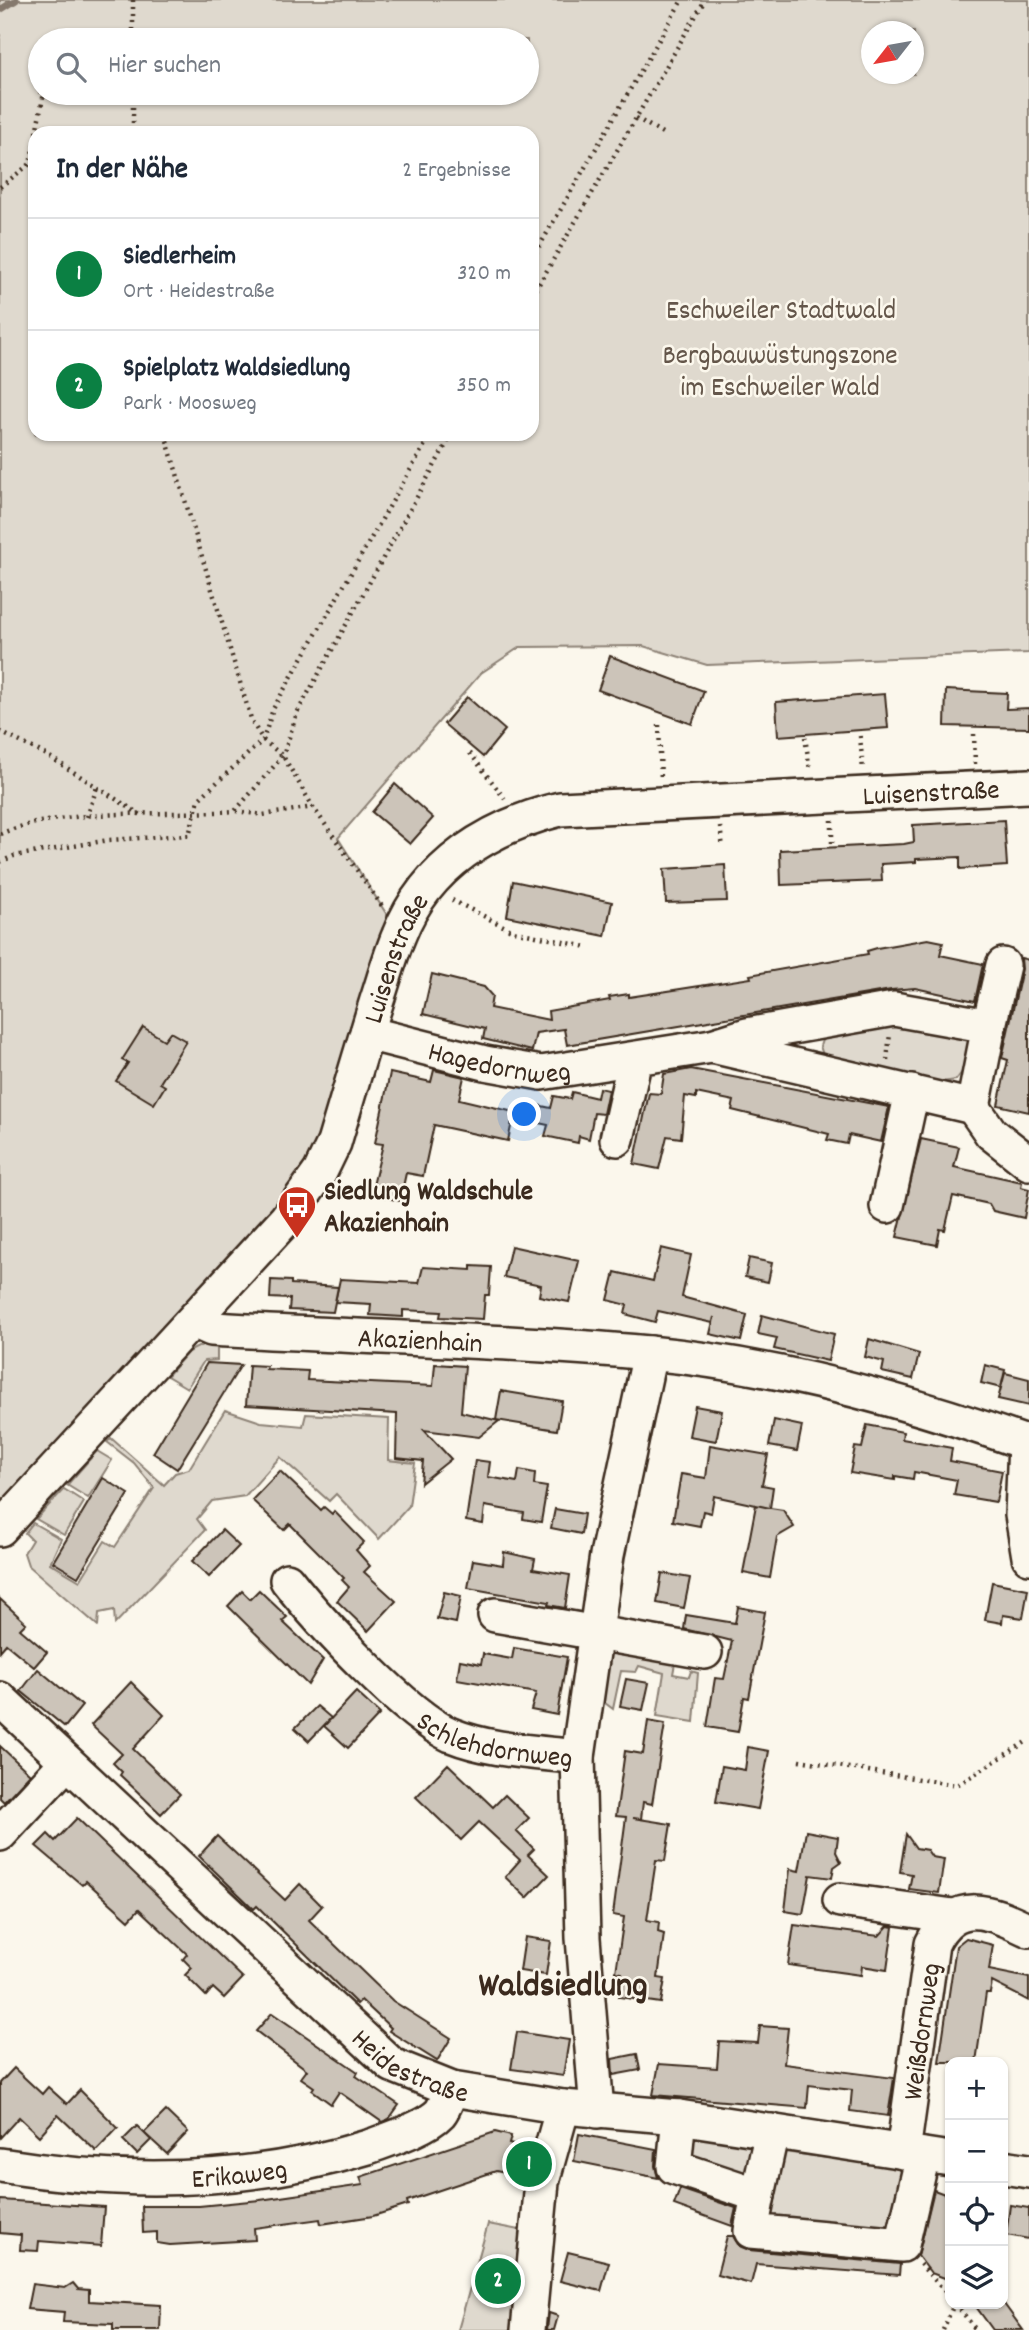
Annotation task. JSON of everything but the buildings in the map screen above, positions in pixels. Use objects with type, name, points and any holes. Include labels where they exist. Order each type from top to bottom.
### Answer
[{"type":"street","name":"Luisenstraße","points":[[0,1529],[286,1219],[320,1172],[334,1143],[400,932],[426,886],[456,856],[491,833],[521,820],[560,809],[1029,786]]},
{"type":"street","points":[[1003,965],[972,1107],[991,1133],[1029,1163]]},
{"type":"street","name":"Hagedornweg","points":[[367,1033],[485,1063],[541,1073],[712,1046],[747,1035],[894,1009],[989,1026]]},
{"type":"street","points":[[815,1024],[808,1045],[820,1070]]},
{"type":"street","name":"Hagedornweg","points":[[712,1046],[972,1107]]},
{"type":"street","points":[[617,1139],[635,1059]]},
{"type":"street","points":[[887,1206],[898,1089]]},
{"type":"street","name":"Akazienhain","points":[[192,1321],[211,1329],[650,1353],[750,1368],[886,1399],[1027,1444]]},
{"type":"street","points":[[578,1757],[607,1555],[650,1353]]},
{"type":"street","points":[[1027,1444],[1022,1515],[1029,1557]]},
{"type":"street","name":"Schlehdornweg","points":[[287,1580],[311,1611],[409,1706],[438,1728],[493,1746],[578,1757],[583,1938],[597,2111]]},
{"type":"street","points":[[495,1615],[705,1652]]},
{"type":"street","name":"Heidestraße","points":[[0,1699],[392,2065],[452,2089],[563,2107],[679,2117],[925,2156]]},
{"type":"street","points":[[0,1834],[67,1762]]},
{"type":"street","points":[[840,1900],[953,1916],[986,1912],[1029,1930]]},
{"type":"street","name":"Weißdornweg","points":[[902,2245],[925,2156],[932,1944],[938,1931],[953,1916]]},
{"type":"street","name":"Erikaweg","points":[[0,2165],[93,2176],[162,2179],[227,2176],[286,2167],[395,2138],[440,2113],[452,2089]]},
{"type":"street","points":[[528,2330],[542,2182],[563,2107]]},
{"type":"street","points":[[679,2117],[674,2167],[758,2196]]},
{"type":"street","points":[[772,2131],[751,2231],[902,2245]]},
{"type":"street","points":[[1008,2168],[1029,2171]]},
{"type":"path","points":[[133,0],[133,28]]},
{"type":"path","points":[[539,247],[682,0]]},
{"type":"path","points":[[539,284],[705,0]]},
{"type":"path","points":[[37,126],[42,105]]},
{"type":"path","points":[[133,105],[133,126]]},
{"type":"path","points":[[636,118],[664,134]]},
{"type":"path","points":[[0,187],[28,166]]},
{"type":"path","points":[[167,441],[240,691],[252,722],[263,740],[282,756],[313,807],[400,932]]},
{"type":"path","points":[[0,862],[14,856],[109,840],[189,835],[199,799],[263,740],[273,709],[427,441]]},
{"type":"path","points":[[235,811],[282,756],[297,713],[448,441]]},
{"type":"path","points":[[659,725],[661,804]]},
{"type":"path","points":[[0,732],[45,754],[141,815]]},
{"type":"path","points":[[805,737],[814,795]]},
{"type":"path","points":[[470,752],[521,820]]},
{"type":"path","points":[[87,817],[97,787]]},
{"type":"path","points":[[0,834],[16,827],[87,817],[235,811],[263,815],[313,807]]},
{"type":"path","points":[[426,886],[513,931],[587,947]]},
{"type":"path","points":[[894,1009],[898,1089]]},
{"type":"path","points":[[799,1760],[957,1785],[1029,1740]]},
{"type":"path","points":[[902,2245],[945,2292]]},
{"type":"path","points":[[943,2330],[953,2309]]},
{"type":"path","points":[[959,2309],[976,2330]]},
{"type":"green space","name":"Eschweiler Stadtwald","points":[[0,0],[1029,0],[1029,653],[707,665],[643,646],[520,647],[481,673],[338,838],[389,918],[326,1145],[301,1179],[0,1507]]},
{"type":"green space","points":[[878,1017],[957,1027],[969,1040],[968,1064],[956,1080],[922,1085],[825,1061],[820,1046],[826,1029]]},
{"type":"green space","points":[[204,1344],[217,1345],[217,1360],[204,1361],[187,1388],[167,1376],[188,1352]]},
{"type":"green space","points":[[225,1410],[261,1422],[303,1426],[306,1414],[389,1419],[388,1460],[415,1463],[409,1506],[379,1539],[336,1494],[329,1501],[280,1457],[245,1496],[212,1501],[197,1519],[205,1530],[115,1624],[114,1610],[99,1613],[98,1626],[28,1565],[24,1553],[32,1540],[25,1533],[33,1523],[61,1539],[50,1563],[80,1581],[105,1541],[115,1547],[154,1488],[134,1463],[107,1442],[111,1438],[164,1485],[175,1473],[189,1469]]},
{"type":"green space","points":[[97,1451],[112,1460],[88,1498],[67,1485]]},
{"type":"green space","points":[[64,1489],[84,1502],[64,1535],[36,1519]]},
{"type":"green space","points":[[611,1644],[676,1658],[673,1674],[689,1677],[691,1671],[698,1673],[694,1722],[657,1716],[664,1673],[639,1666],[636,1672],[621,1671],[613,1709],[601,1700]]},
{"type":"green space","points":[[685,2133],[764,2149],[758,2181],[688,2168]]},
{"type":"green space","points":[[777,2151],[916,2170],[899,2228],[766,2220]]},
{"type":"green space","points":[[488,2224],[529,2232],[520,2330],[458,2330]]},
{"type":"waterway","points":[[0,10],[16,0]]},
{"type":"place","name":"Siedlung Waldschule Akazienhain","points":[[297,1239]]},
{"type":"place","name":"Siedlerheim","points":[[529,2164]]},
{"type":"place","name":"Spielplatz Waldsiedlung","points":[[498,2281]]},
{"type":"district","name":"Waldsiedlung","points":[[563,1983]]},
{"type":"park label","name":"Bergbauwüstungszone im Eschweiler Wald","points":[[780,369]]}]
